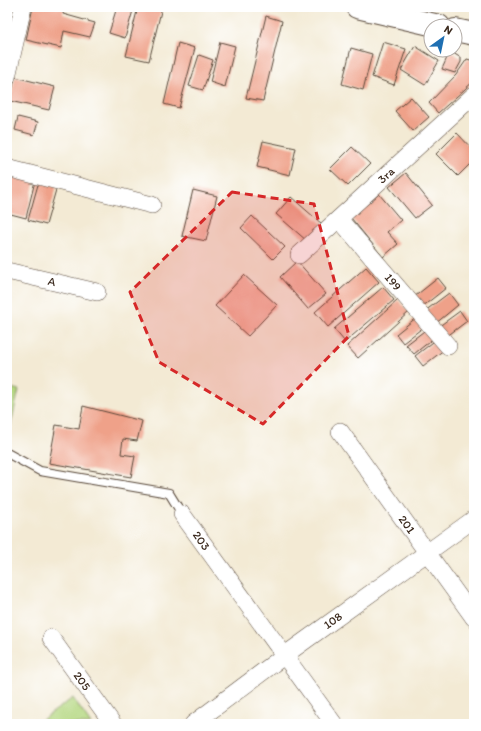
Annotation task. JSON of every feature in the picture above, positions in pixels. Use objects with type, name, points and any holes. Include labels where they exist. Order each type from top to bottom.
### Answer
[{"type":"main road","points":[[357,7],[423,22]]},
{"type":"main road","points":[[463,32],[474,34]]},
{"type":"street","points":[[7,77],[23,7]]},
{"type":"street","name":"3ra","points":[[299,255],[474,95]]},
{"type":"street","points":[[7,168],[152,205]]},
{"type":"street","name":"199","points":[[339,218],[448,346]]},
{"type":"street","name":"A","points":[[7,271],[97,292]]},
{"type":"street","name":"201","points":[[340,431],[474,618]]},
{"type":"street","name":"203","points":[[182,514],[334,724]]},
{"type":"street","name":"108","points":[[193,724],[284,655],[474,519]]},
{"type":"street","name":"205","points":[[51,638],[113,724]]},
{"type":"lane","name":"203","points":[[7,453],[40,471],[169,493],[182,514]]},
{"type":"highlighted area","points":[[232,192],[314,204],[349,336],[263,424],[159,362],[130,292]]},
{"type":"green space","points":[[7,387],[19,390],[7,441]]},
{"type":"green space","points":[[73,698],[91,724],[36,724]]},
{"type":"building","points":[[33,7],[55,7],[64,9],[63,14],[95,23],[90,37],[64,31],[61,48],[26,40]]},
{"type":"building","points":[[117,7],[134,7],[125,38],[109,33]]},
{"type":"building","points":[[138,7],[162,7],[149,61],[126,56]]},
{"type":"building","points":[[266,16],[282,21],[263,101],[246,98]]},
{"type":"building","points":[[220,42],[235,46],[225,87],[210,82]]},
{"type":"building","points":[[383,42],[406,49],[394,85],[372,77]]},
{"type":"building","points":[[178,43],[195,48],[179,108],[164,104]]},
{"type":"building","points":[[415,46],[423,51],[423,58],[434,58],[439,61],[425,85],[401,70]]},
{"type":"building","points":[[351,48],[372,54],[363,90],[342,84]]},
{"type":"building","points":[[199,55],[213,60],[203,90],[189,86]]},
{"type":"building","points":[[447,58],[461,58],[461,62],[455,73],[442,69]]},
{"type":"building","points":[[467,59],[474,61],[474,81],[438,113],[429,103],[456,75]]},
{"type":"building","points":[[15,77],[55,87],[49,110],[10,101]]},
{"type":"building","points":[[411,97],[429,117],[413,131],[395,111]]},
{"type":"building","points":[[18,117],[38,122],[34,135],[15,130]]},
{"type":"building","points":[[457,133],[474,151],[474,160],[458,176],[436,154]]},
{"type":"building","points":[[263,141],[296,148],[290,175],[257,167]]},
{"type":"building","points":[[352,147],[370,164],[348,186],[330,169]]},
{"type":"building","points":[[406,173],[432,205],[415,218],[389,187]]},
{"type":"building","points":[[7,174],[35,181],[26,218],[7,213]]},
{"type":"building","points":[[39,181],[57,186],[46,225],[28,220]]},
{"type":"building","points":[[193,190],[217,196],[206,241],[182,236]]},
{"type":"building","points":[[379,194],[401,220],[387,232],[398,244],[383,257],[351,218]]},
{"type":"building","points":[[291,197],[322,224],[307,241],[276,214]]},
{"type":"building","points":[[252,216],[285,247],[273,259],[241,228]]},
{"type":"building","points":[[297,261],[326,294],[308,309],[280,277]]},
{"type":"building","points":[[366,267],[379,282],[328,327],[315,312]]},
{"type":"building","points":[[244,275],[277,305],[248,336],[215,306]]},
{"type":"building","points":[[438,278],[446,288],[422,307],[414,297]]},
{"type":"building","points":[[383,287],[394,300],[345,342],[334,329]]},
{"type":"building","points":[[449,293],[458,305],[435,324],[425,311]]},
{"type":"building","points":[[398,300],[409,312],[358,358],[347,346]]},
{"type":"building","points":[[460,311],[467,321],[446,337],[438,327]]},
{"type":"building","points":[[417,317],[425,326],[403,343],[396,334]]},
{"type":"building","points":[[428,328],[435,337],[414,354],[406,345]]},
{"type":"building","points":[[437,339],[445,349],[423,366],[415,356]]},
{"type":"building","points":[[83,406],[142,421],[137,441],[123,439],[121,454],[135,456],[131,477],[49,463],[56,425],[79,429]]}]
